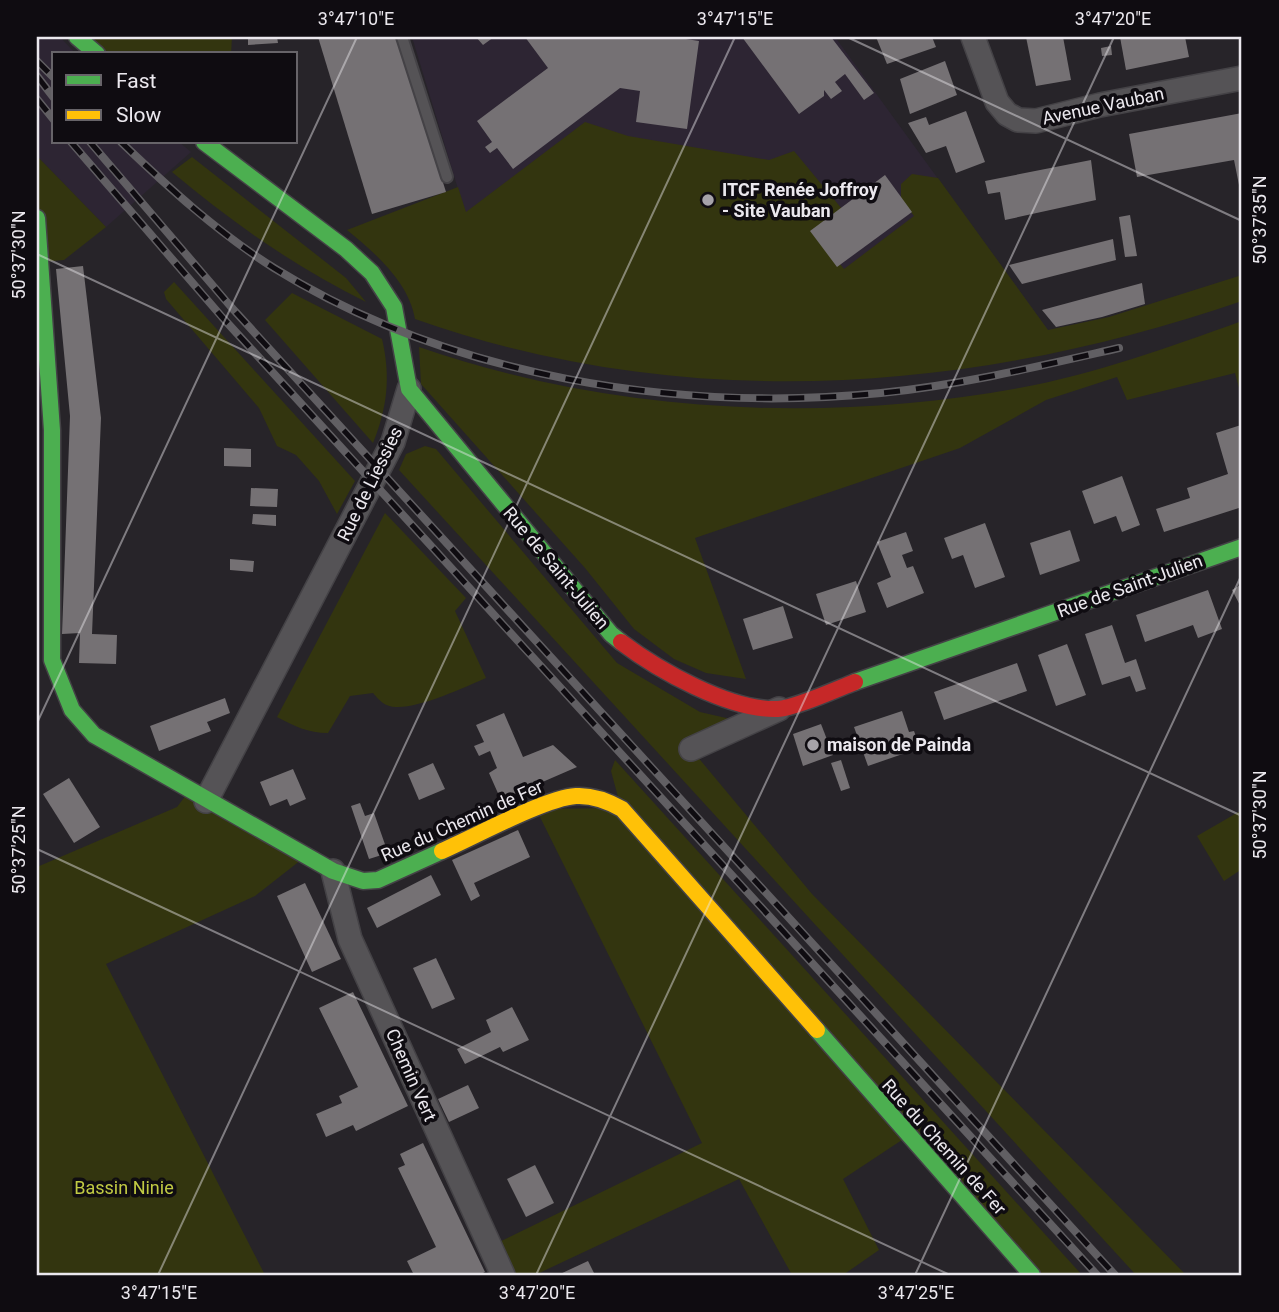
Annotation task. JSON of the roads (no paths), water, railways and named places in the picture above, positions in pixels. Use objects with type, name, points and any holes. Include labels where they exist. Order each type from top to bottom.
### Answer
[{"type":"street","points":[[77,37],[95,52]]},
{"type":"street","name":"Avenue Vauban","points":[[973,37],[997,102],[1007,114],[1018,120],[1036,121],[1100,105],[1242,78]]},
{"type":"street","name":"Rue de Liessies","points":[[206,801],[393,442],[410,389],[394,307],[372,273],[346,249],[207,144]]},
{"type":"street","name":"Rue du Chemin de Fer","points":[[37,218],[52,430],[52,660],[72,710],[94,735],[333,871],[363,881],[379,880],[558,799],[589,795],[611,802],[622,809],[1032,1275]]},
{"type":"street","name":"Rue de Saint-Julien","points":[[410,389],[611,634],[654,667],[699,688],[736,701],[779,709]]},
{"type":"street","name":"Rue de Saint-Julien","points":[[691,749],[779,709],[1242,547]]},
{"type":"street","name":"Chemin Vert","points":[[333,871],[350,939],[503,1275]]},
{"type":"lane","points":[[402,37],[447,177]]},
{"type":"railway","points":[[37,61],[52,76]]},
{"type":"railway","points":[[37,76],[52,95]]},
{"type":"railway","points":[[37,99],[52,118]]},
{"type":"railway","points":[[73,144],[222,317],[1097,1275]]},
{"type":"railway","points":[[92,144],[232,308],[1115,1275]]},
{"type":"railway","points":[[123,144],[175,193],[233,240],[274,268],[342,305],[414,336],[490,361],[567,379],[646,391],[725,397],[804,398],[881,393],[941,385],[1119,348]]},
{"type":"place","name":"ITCF Renée Joffroy - Site Vauban","points":[[708,200]]},
{"type":"place","name":"maison de Painda","points":[[813,745]]},
{"type":"park label","name":"Bassin Ninie","points":[[124,1188]]}]
